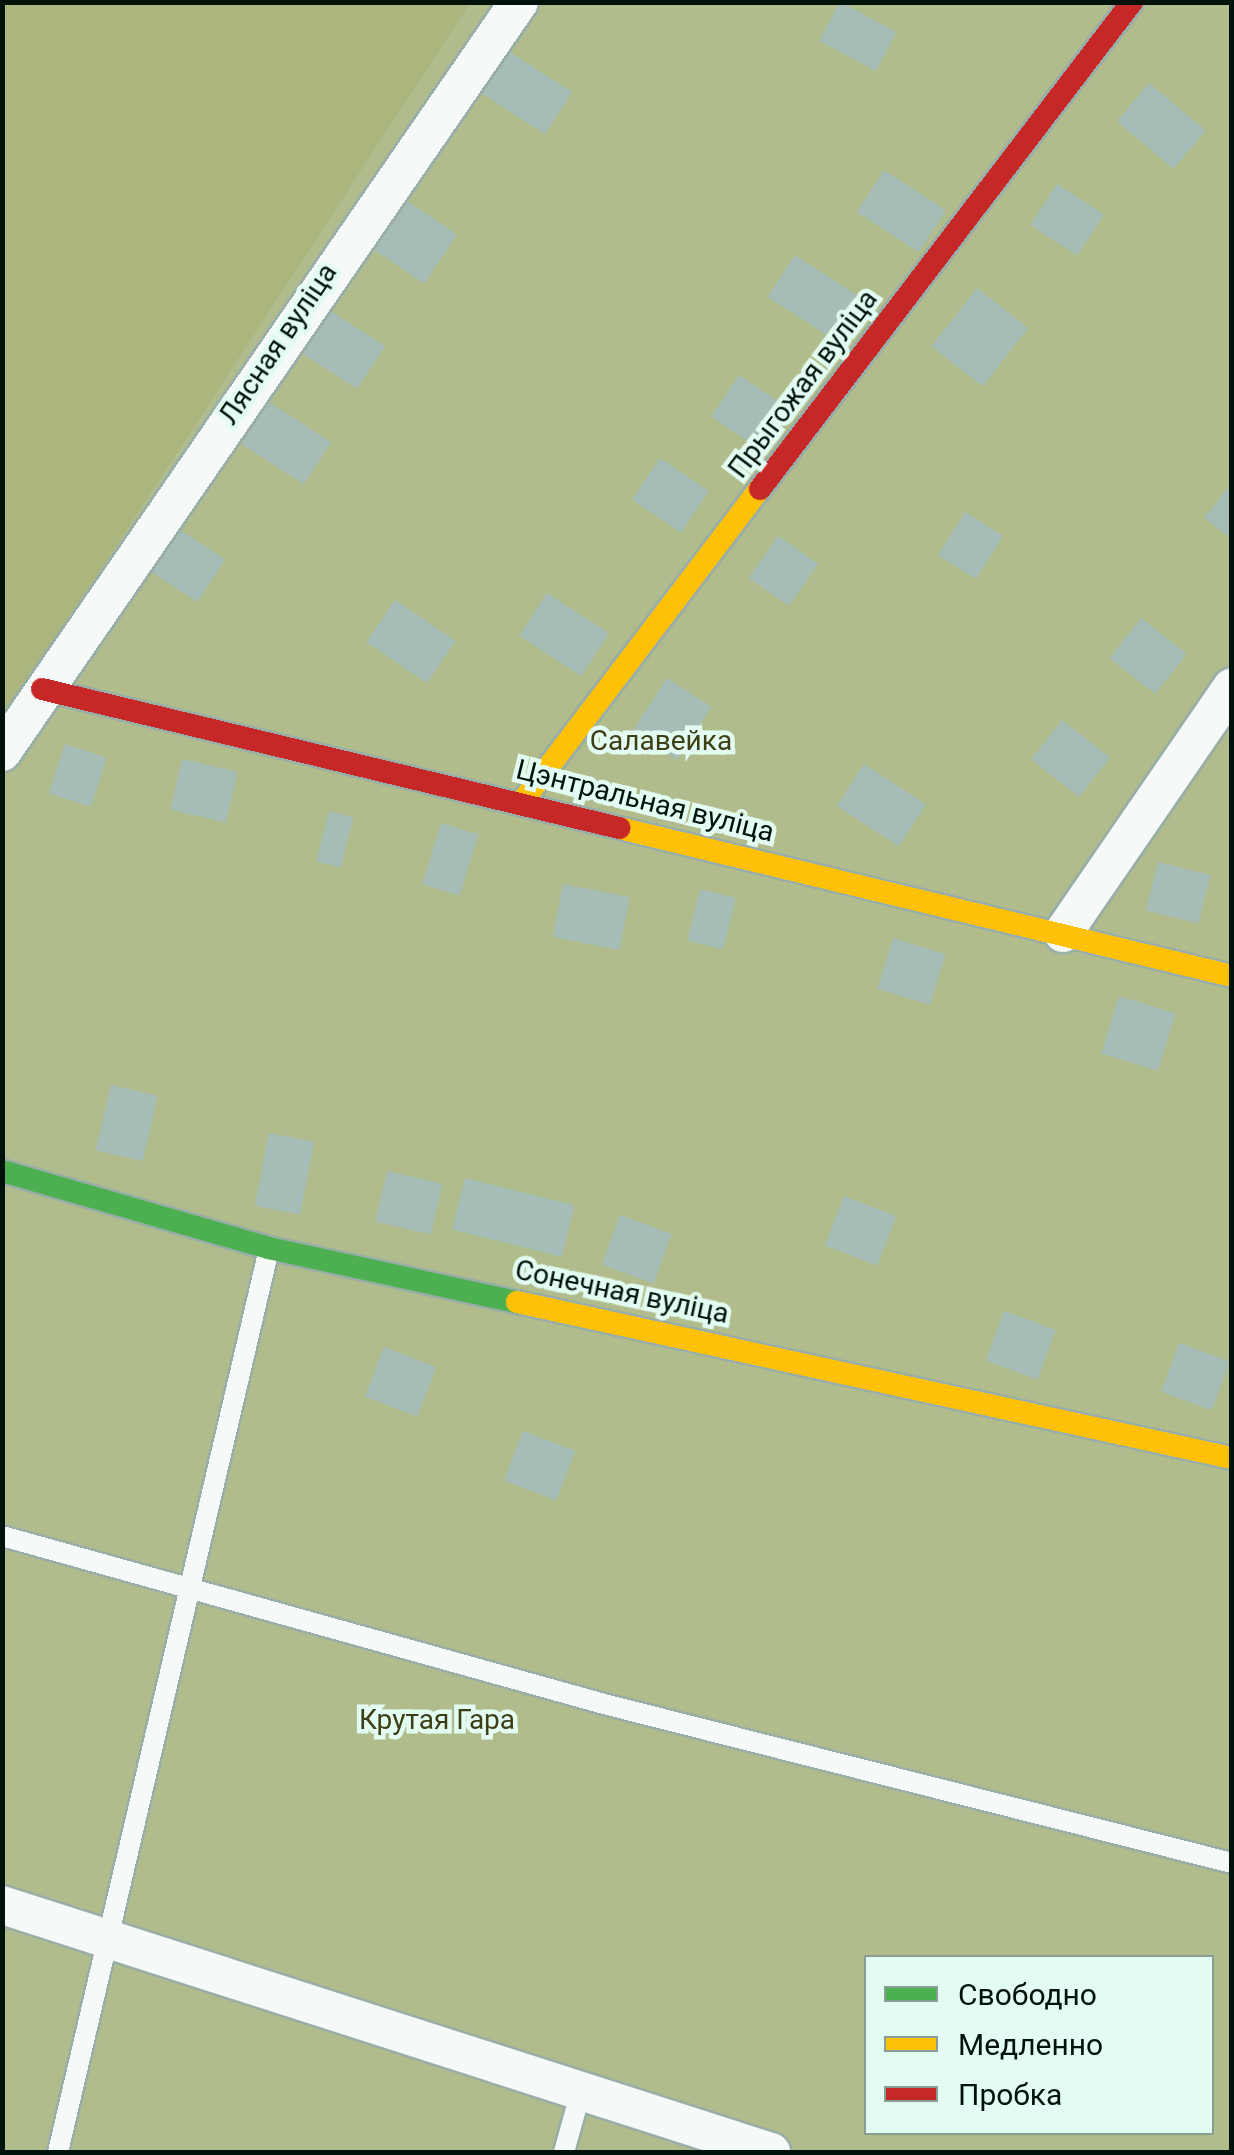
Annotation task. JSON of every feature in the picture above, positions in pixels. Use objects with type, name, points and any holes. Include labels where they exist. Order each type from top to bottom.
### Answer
[{"type":"street","name":"Лясная вуліца","points":[[2,752],[519,2]]},
{"type":"street","name":"Прыгожая вуліца","points":[[522,802],[1132,2]]},
{"type":"street","points":[[1064,932],[1232,688]]},
{"type":"street","name":"Цэнтральная вуліца","points":[[42,690],[1064,932],[1232,976]]},
{"type":"street","name":"Сонечная вуліца","points":[[2,1171],[269,1248],[1232,1458]]},
{"type":"street","points":[[2,1905],[771,2152]]},
{"type":"lane","points":[[58,2152],[182,1591],[269,1248]]},
{"type":"lane","points":[[2,1536],[182,1591],[1232,1863]]},
{"type":"lane","points":[[564,2152],[581,2091]]},
{"type":"green space","points":[[3,3],[470,3],[3,720]]},
{"type":"green space","name":"Салавейка","points":[[466,3],[1231,3],[1231,2152],[3,2152],[2,710]]},
{"type":"building","points":[[840,2],[897,32],[876,71],[819,41]]},
{"type":"building","points":[[510,52],[572,92],[545,134],[483,94]]},
{"type":"building","points":[[1149,83],[1206,131],[1174,169],[1117,121]]},
{"type":"building","points":[[884,170],[946,210],[919,252],[857,212]]},
{"type":"building","points":[[1057,184],[1104,214],[1077,256],[1030,225]]},
{"type":"building","points":[[394,192],[457,234],[424,283],[361,241]]},
{"type":"building","points":[[795,255],[857,295],[830,337],[768,297]]},
{"type":"building","points":[[977,288],[1028,328],[983,386],[931,346]]},
{"type":"building","points":[[323,306],[385,346],[357,389],[295,349]]},
{"type":"building","points":[[739,375],[784,405],[756,447],[711,416]]},
{"type":"building","points":[[269,402],[331,442],[304,484],[242,444]]},
{"type":"building","points":[[660,458],[709,491],[681,532],[632,499]]},
{"type":"building","points":[[1232,483],[1232,539],[1204,518]]},
{"type":"building","points":[[965,512],[1003,536],[976,579],[938,555]]},
{"type":"building","points":[[174,526],[225,559],[197,602],[146,569]]},
{"type":"building","points":[[778,536],[818,564],[789,606],[749,578]]},
{"type":"building","points":[[547,593],[609,633],[581,676],[519,636]]},
{"type":"building","points":[[395,600],[456,641],[427,683],[366,642]]},
{"type":"building","points":[[1141,618],[1187,654],[1155,694],[1110,658]]},
{"type":"building","points":[[667,678],[711,707],[677,760],[633,731]]},
{"type":"building","points":[[1062,720],[1110,758],[1079,797],[1031,759]]},
{"type":"building","points":[[65,744],[107,758],[91,807],[49,793]]},
{"type":"building","points":[[182,759],[238,772],[226,822],[170,810]]},
{"type":"building","points":[[864,764],[926,804],[899,846],[837,806]]},
{"type":"building","points":[[329,811],[353,817],[341,868],[316,861]]},
{"type":"building","points":[[441,823],[478,834],[460,896],[422,884]]},
{"type":"building","points":[[1158,862],[1210,875],[1198,924],[1146,911]]},
{"type":"building","points":[[563,884],[630,897],[619,950],[553,937]]},
{"type":"building","points":[[700,889],[736,898],[723,949],[687,940]]},
{"type":"building","points":[[893,938],[946,954],[930,1005],[878,989]]},
{"type":"building","points":[[1119,996],[1175,1013],[1158,1071],[1101,1053]]},
{"type":"building","points":[[111,1085],[158,1096],[143,1161],[96,1150]]},
{"type":"building","points":[[269,1133],[314,1142],[300,1214],[255,1206]]},
{"type":"building","points":[[387,1171],[443,1184],[431,1234],[375,1222]]},
{"type":"building","points":[[465,1178],[575,1205],[562,1257],[452,1229]]},
{"type":"building","points":[[844,1196],[896,1216],[877,1266],[825,1245]]},
{"type":"building","points":[[620,1215],[672,1234],[654,1284],[602,1265]]},
{"type":"building","points":[[1004,1311],[1056,1330],[1038,1380],[986,1361]]},
{"type":"building","points":[[1179,1343],[1230,1361],[1212,1410],[1161,1392]]},
{"type":"building","points":[[384,1347],[436,1367],[417,1417],[365,1396]]},
{"type":"building","points":[[523,1431],[575,1451],[556,1501],[504,1480]]},
{"type":"traffic: fast","points":[[2,1171],[269,1248],[517,1302]]},
{"type":"traffic: slow","points":[[522,802],[760,489]]},
{"type":"traffic: slow","points":[[619,828],[1232,976]]},
{"type":"traffic: slow","points":[[517,1302],[1232,1458]]},
{"type":"traffic: jam","points":[[760,489],[1132,2]]},
{"type":"traffic: jam","points":[[42,689],[619,828]]},
{"type":"park label","name":"Крутая Гара","points":[[437,1720]]}]
